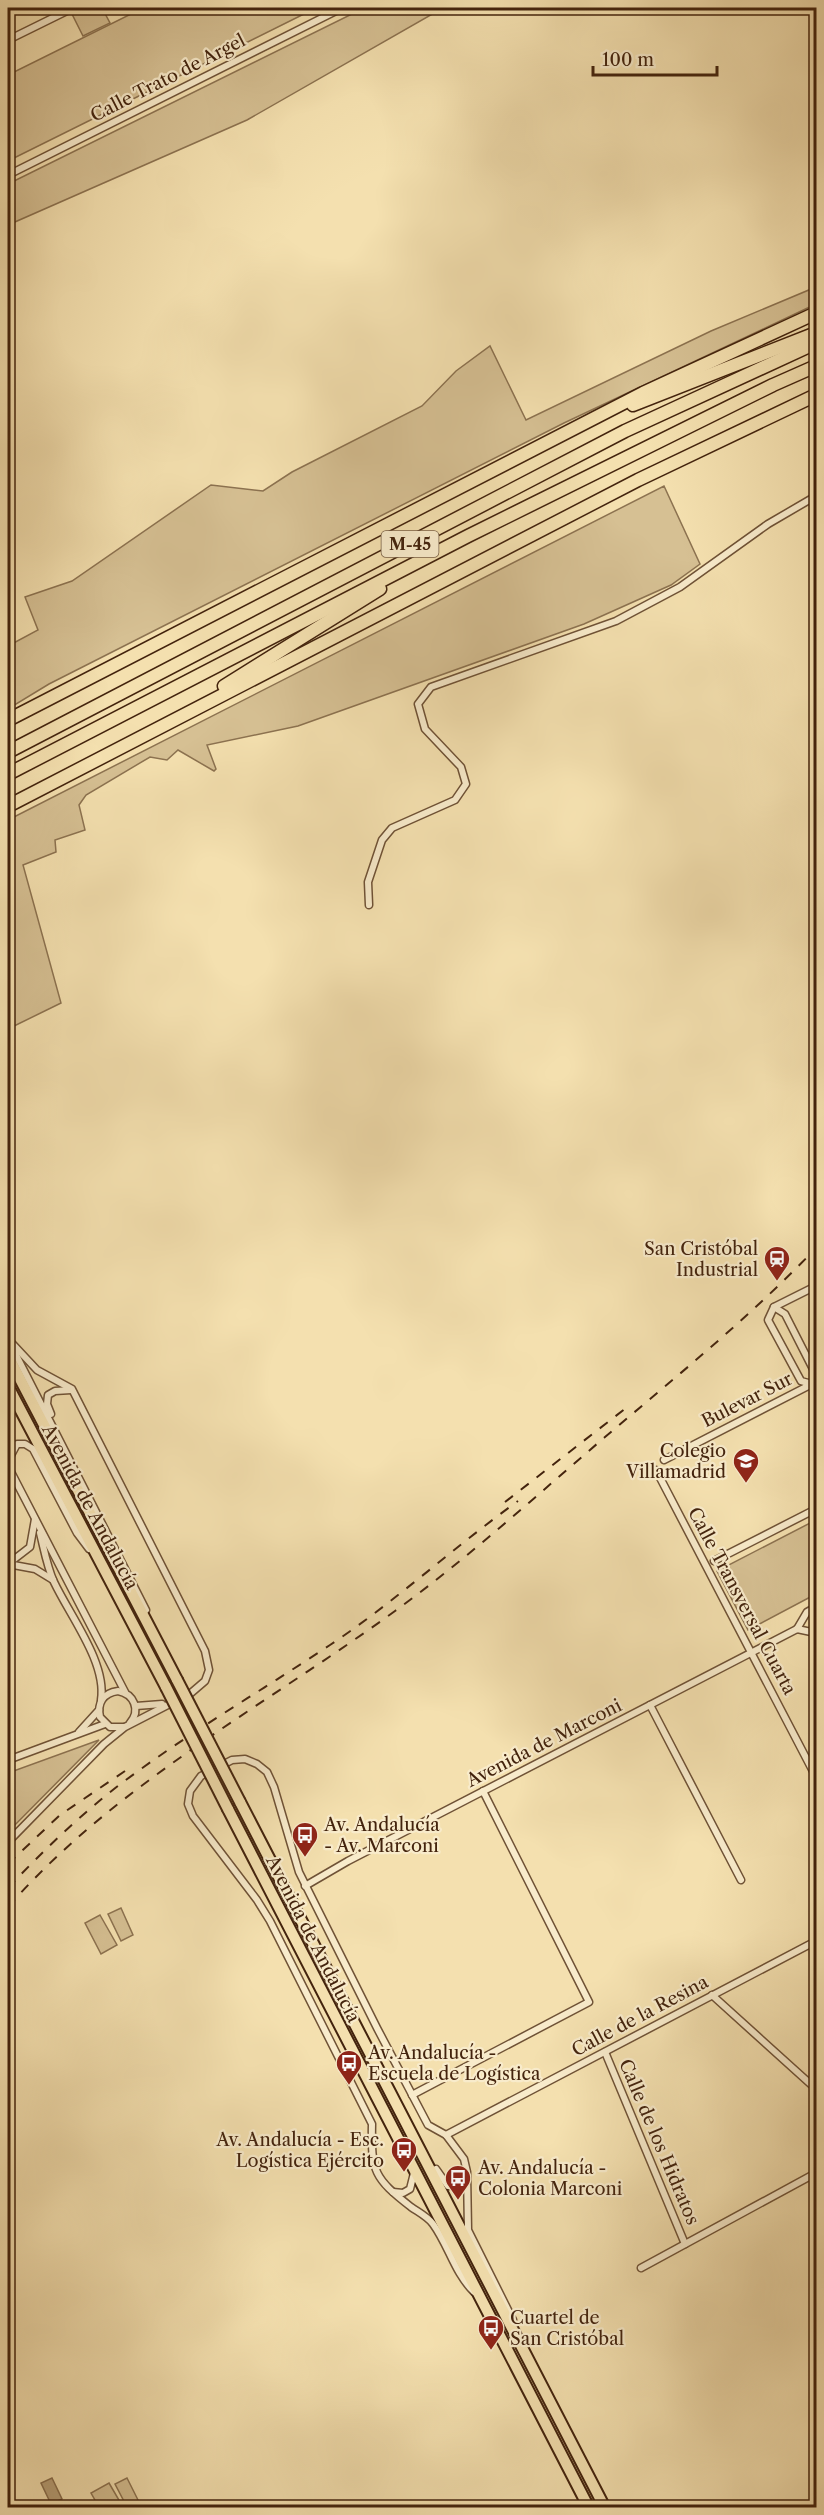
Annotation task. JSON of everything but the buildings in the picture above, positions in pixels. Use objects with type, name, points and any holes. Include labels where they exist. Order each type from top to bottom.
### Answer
[{"type":"highway","points":[[8,720],[568,430],[816,313]]},
{"type":"highway","points":[[568,430],[816,333]]},
{"type":"highway","name":"M-45","points":[[8,752],[625,431],[816,343]]},
{"type":"highway","name":"M-45","points":[[8,774],[468,536],[773,384],[816,366]]},
{"type":"highway","points":[[8,806],[638,480],[816,395]]},
{"type":"highway","points":[[8,712],[329,548],[403,515]]},
{"type":"highway","points":[[8,811],[150,733],[468,536]]},
{"type":"main road","name":"Avenida de Andalucía","points":[[8,1356],[605,2508]]},
{"type":"main road","name":"Avenida de Andalucía","points":[[8,1386],[166,1687],[589,2508]]},
{"type":"street","points":[[8,40],[73,8]]},
{"type":"street","name":"Calle Trato de Argel","points":[[8,175],[342,8]]},
{"type":"street","points":[[369,905],[368,882],[382,840],[392,828],[455,800],[466,783],[461,766],[425,729],[418,704],[431,687],[616,621],[680,587],[768,524],[816,496]]},
{"type":"street","points":[[812,1384],[801,1381],[768,1320],[774,1307],[816,1286]]},
{"type":"street","points":[[774,1307],[785,1314],[815,1373],[812,1384],[816,1392]]},
{"type":"street","points":[[8,1339],[37,1370],[72,1389],[205,1651],[209,1670],[205,1681],[191,1693],[127,1725],[107,1725],[78,1733],[8,1760]]},
{"type":"street","points":[[8,1339],[133,1582],[177,1680]]},
{"type":"street","name":"Bulevar Sur","points":[[664,1460],[812,1384]]},
{"type":"street","points":[[65,1448],[47,1404],[48,1395],[55,1391],[72,1389]]},
{"type":"street","points":[[8,1423],[10,1470],[125,1692],[134,1700],[136,1706],[134,1718],[104,1744],[8,1842]]},
{"type":"street","points":[[9,1460],[16,1444],[25,1444],[33,1449],[77,1533],[102,1565]]},
{"type":"street","name":"Calle Transversal Cuarta","points":[[656,1470],[816,1777]]},
{"type":"street","points":[[714,1561],[816,1509]]},
{"type":"street","points":[[8,1564],[30,1547],[35,1518]]},
{"type":"street","points":[[35,1518],[53,1580],[99,1669],[103,1690],[99,1710],[78,1733]]},
{"type":"street","points":[[8,1564],[35,1569],[53,1580]]},
{"type":"street","points":[[816,1607],[807,1612],[797,1629],[816,1633]]},
{"type":"street","name":"Avenida de Marconi","points":[[305,1886],[348,1861],[797,1629]]},
{"type":"street","points":[[101,1700],[112,1692],[125,1692]]},
{"type":"street","points":[[136,1706],[166,1704]]},
{"type":"street","points":[[650,1705],[741,1880]]},
{"type":"street","points":[[99,1710],[107,1725],[104,1744]]},
{"type":"street","name":"Avenida de Andalucía","points":[[392,2192],[383,2184],[375,2169],[372,2124],[270,1921],[258,1900],[194,1816],[188,1804],[190,1791],[201,1776],[231,1760],[245,1759],[257,1764],[267,1772],[274,1787],[295,1862],[305,1886],[428,2125],[446,2135],[464,2159],[467,2176],[468,2230],[527,2347],[533,2367]]},
{"type":"street","points":[[412,2096],[589,2002],[483,1791]]},
{"type":"street","name":"Calle de la Resina","points":[[446,2135],[816,1941]]},
{"type":"street","points":[[712,1995],[816,2089]]},
{"type":"street","name":"Calle de los Hidratos","points":[[605,2052],[686,2244]]},
{"type":"street","name":"Avenida de Andalucía","points":[[400,2111],[412,2124],[438,2174],[448,2186],[461,2185],[467,2176]]},
{"type":"street","points":[[392,2192],[403,2193],[410,2189],[414,2170]]},
{"type":"street","points":[[641,2268],[816,2173]]},
{"type":"street","points":[[392,2192],[433,2224],[462,2280],[479,2297]]},
{"type":"shaded area","points":[[85,8],[102,8],[110,23],[83,36],[72,14]]},
{"type":"shaded area","points":[[143,8],[316,8],[8,161],[8,75]]},
{"type":"shaded area","points":[[364,8],[443,8],[247,120],[8,225],[8,184]]},
{"type":"shaded area","points":[[816,287],[816,304],[564,423],[49,684],[8,709],[8,646],[38,630],[25,597],[72,581],[211,485],[263,491],[292,472],[422,406],[456,371],[490,346],[526,420],[711,331]]},
{"type":"shaded area","points":[[664,486],[700,564],[671,585],[584,624],[298,726],[207,745],[216,769],[214,771],[178,750],[167,760],[150,757],[86,795],[79,805],[85,830],[55,840],[56,852],[23,865],[61,1003],[8,1029],[8,820]]},
{"type":"shaded area","points":[[814,1521],[816,1526],[816,1594],[748,1630],[717,1571]]},
{"type":"shaded area","points":[[99,1740],[8,1832],[8,1773]]},
{"type":"shaded area","points":[[121,1908],[133,1935],[121,1941],[108,1914]]},
{"type":"shaded area","points":[[100,1915],[117,1945],[101,1954],[85,1923]]},
{"type":"shaded area","points":[[52,2478],[62,2499],[51,2504],[41,2483]]},
{"type":"shaded area","points":[[127,2478],[140,2504],[127,2507],[115,2484]]},
{"type":"shaded area","points":[[109,2483],[123,2507],[99,2507],[91,2493]]},
{"type":"railway","points":[[8,1907],[50,1863],[95,1822],[143,1785],[395,1611],[475,1548],[713,1345],[766,1298],[816,1248]]},
{"type":"railway","points":[[505,1502],[626,1408]]},
{"type":"railway","points":[[8,1888],[59,1837],[114,1789],[194,1733],[354,1628],[518,1501]]},
{"type":"railway","points":[[8,1864],[60,1815],[125,1771]]},
{"type":"place","name":"San Cristóbal Industrial","points":[[777,1282]]},
{"type":"place","name":"Colegio Villamadrid","points":[[746,1484]]},
{"type":"place","name":"Av. Andalucía - Av. Marconi","points":[[305,1858]]},
{"type":"place","name":"Av. Andalucía - Escuela de Logística","points":[[349,2086]]},
{"type":"place","name":"Av. Andalucía - Esc. Logística Ejército","points":[[404,2173]]},
{"type":"place","name":"Av. Andalucía - Colonia Marconi","points":[[458,2201]]},
{"type":"place","name":"Cuartel de San Cristóbal","points":[[491,2351]]}]
